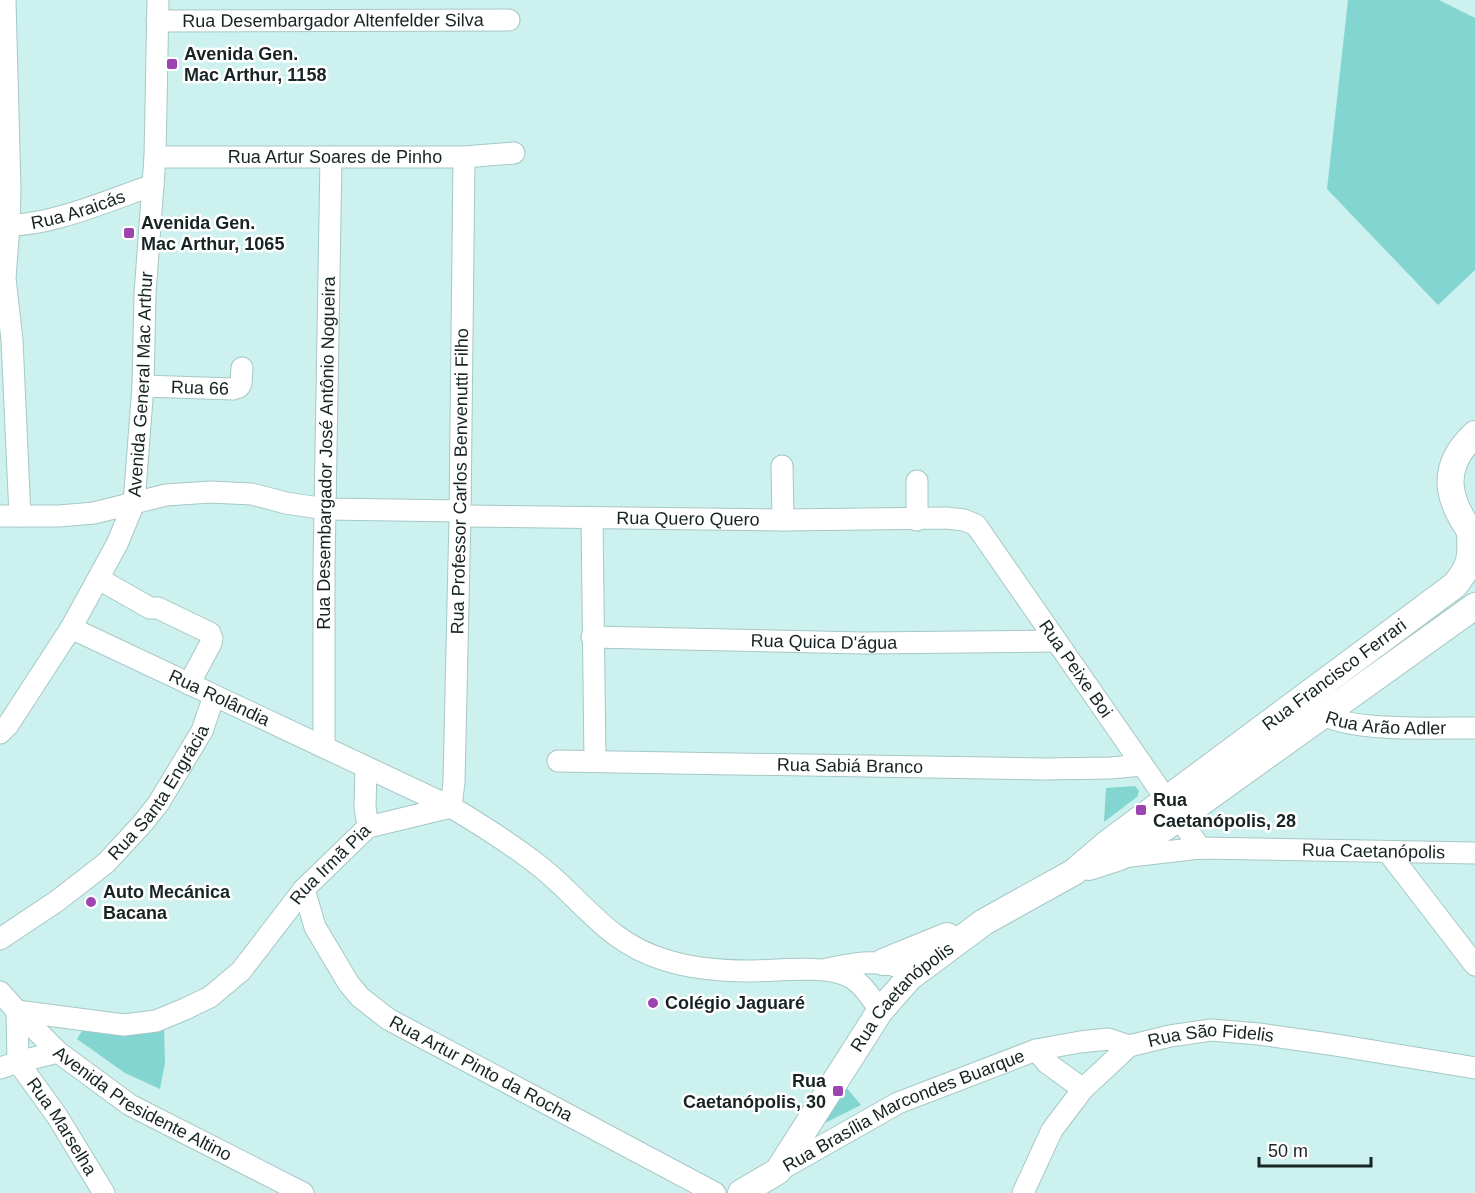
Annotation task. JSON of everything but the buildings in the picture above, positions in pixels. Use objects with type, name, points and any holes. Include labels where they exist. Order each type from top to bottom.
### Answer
[{"type":"main road","points":[[1472,534],[1449,490],[1450,471],[1456,455],[1475,434]]},
{"type":"main road","name":"Rua Francisco Ferrari","points":[[1313,707],[1455,585],[1466,571],[1471,557],[1472,534]]},
{"type":"main road","name":"Rua Francisco Ferrari","points":[[1172,810],[1313,707],[1475,606]]},
{"type":"main road","name":"Rua Caetanópolis","points":[[778,1171],[880,1011],[910,977],[984,922],[1074,872],[1120,857],[1172,810]]},
{"type":"main road","name":"Rua Caetanópolis","points":[[1074,872],[1108,843],[1172,810]]},
{"type":"main road","points":[[883,962],[984,922]]},
{"type":"main road","name":"Rua Brasília Marcondes Buarque","points":[[741,1193],[778,1171]]},
{"type":"street","points":[[4,0],[5,278],[12,340],[10,516]]},
{"type":"street","name":"Avenida General Mac Arthur","points":[[0,733],[8,725],[71,628],[99,579],[134,503],[143,386],[145,294],[156,157],[158,0]]},
{"type":"street","name":"Rua Desembargador Altenfelder Silva","points":[[157,21],[509,20]]},
{"type":"street","name":"Rua Artur Soares de Pinho","points":[[156,157],[464,157],[514,153]]},
{"type":"street","name":"Rua Professor Carlos Benvenutti Filho","points":[[451,807],[454,782],[460,514],[464,157]]},
{"type":"street","name":"Rua Desembargador José Antônio Nogueira","points":[[324,747],[324,569],[331,158]]},
{"type":"street","name":"Rua Araicás","points":[[5,225],[39,222],[66,215],[153,185]]},
{"type":"street","name":"Rua 66","points":[[143,386],[233,389],[239,387],[241,383],[242,368]]},
{"type":"street","name":"Rua Quero Quero","points":[[782,466],[783,520]]},
{"type":"street","points":[[917,480],[917,520]]},
{"type":"street","name":"Rua Quero Quero","points":[[10,516],[94,513],[166,495],[232,492],[326,509],[460,514],[783,520],[946,518],[964,520],[976,525],[985,535]]},
{"type":"street","points":[[592,518],[594,761]]},
{"type":"street","name":"Rua Peixe Boi","points":[[985,535],[1172,810]]},
{"type":"street","points":[[99,579],[150,608],[158,608],[210,633],[211,643],[189,684]]},
{"type":"street","name":"Rua Rolândia","points":[[71,628],[451,807]]},
{"type":"street","name":"Rua Quica D'água","points":[[592,637],[863,643],[1056,641]]},
{"type":"street","name":"Rua Santa Engrácia","points":[[0,939],[57,901],[106,863],[142,824],[158,804],[202,731],[214,696]]},
{"type":"street","name":"Rua Arão Adler","points":[[1313,707],[1362,725],[1409,729],[1475,728]]},
{"type":"street","name":"Rua Sabiá Branco","points":[[558,761],[1044,769],[1142,765]]},
{"type":"street","points":[[366,767],[365,807],[368,827]]},
{"type":"street","points":[[451,807],[499,835],[544,870],[610,933],[639,950],[664,960],[700,969],[820,970],[840,973],[861,986],[880,1011]]},
{"type":"street","name":"Rua Irmã Pia","points":[[16,1011],[124,1025],[156,1021],[185,1009],[210,997],[241,971],[304,890],[368,827],[451,807]]},
{"type":"street","points":[[1172,810],[1200,848]]},
{"type":"street","name":"Rua Caetanópolis","points":[[1120,857],[1200,848],[1475,853]]},
{"type":"street","points":[[1388,852],[1475,965]]},
{"type":"street","name":"Rua Artur Pinto da Rocha","points":[[304,890],[315,927],[349,984],[360,997],[388,1019],[715,1193]]},
{"type":"street","points":[[820,970],[854,963],[883,962],[898,966],[910,977]]},
{"type":"street","name":"Avenida Presidente Altino","points":[[0,992],[58,1052],[130,1105],[303,1193]]},
{"type":"street","points":[[16,1011],[9,1065],[58,1052]]},
{"type":"street","name":"Rua São Fidelis","points":[[1023,1193],[1052,1130],[1083,1089],[1129,1046],[1170,1036],[1211,1030],[1336,1045],[1475,1068]]},
{"type":"street","name":"Rua Brasília Marcondes Buarque","points":[[778,1171],[898,1103],[1036,1050],[1108,1039],[1129,1046]]},
{"type":"street","name":"Rua Brasília Marcondes Buarque","points":[[1036,1050],[1047,1063],[1083,1089]]},
{"type":"street","name":"Rua Marselha","points":[[9,1065],[57,1116],[104,1193]]},
{"type":"shaded area","points":[[1348,0],[1439,0],[1475,18],[1475,270],[1438,305],[1327,189]]},
{"type":"shaded area","points":[[1135,786],[1139,791],[1137,797],[1104,822],[1106,788]]},
{"type":"shaded area","points":[[164,1026],[165,1063],[160,1089],[125,1073],[77,1039],[82,1031],[148,1031]]},
{"type":"shaded area","points":[[846,1087],[861,1105],[825,1123]]},
{"type":"place","name":"Avenida Gen. Mac Arthur, 1158","points":[[172,64]]},
{"type":"place","name":"Avenida Gen. Mac Arthur, 1065","points":[[129,233]]},
{"type":"place","name":"Rua Caetanópolis, 28","points":[[1141,810]]},
{"type":"place","name":"Auto Mecánica Bacana","points":[[91,902]]},
{"type":"place","name":"Colégio Jaguaré","points":[[653,1003]]},
{"type":"place","name":"Rua Caetanópolis, 30","points":[[838,1091]]}]
